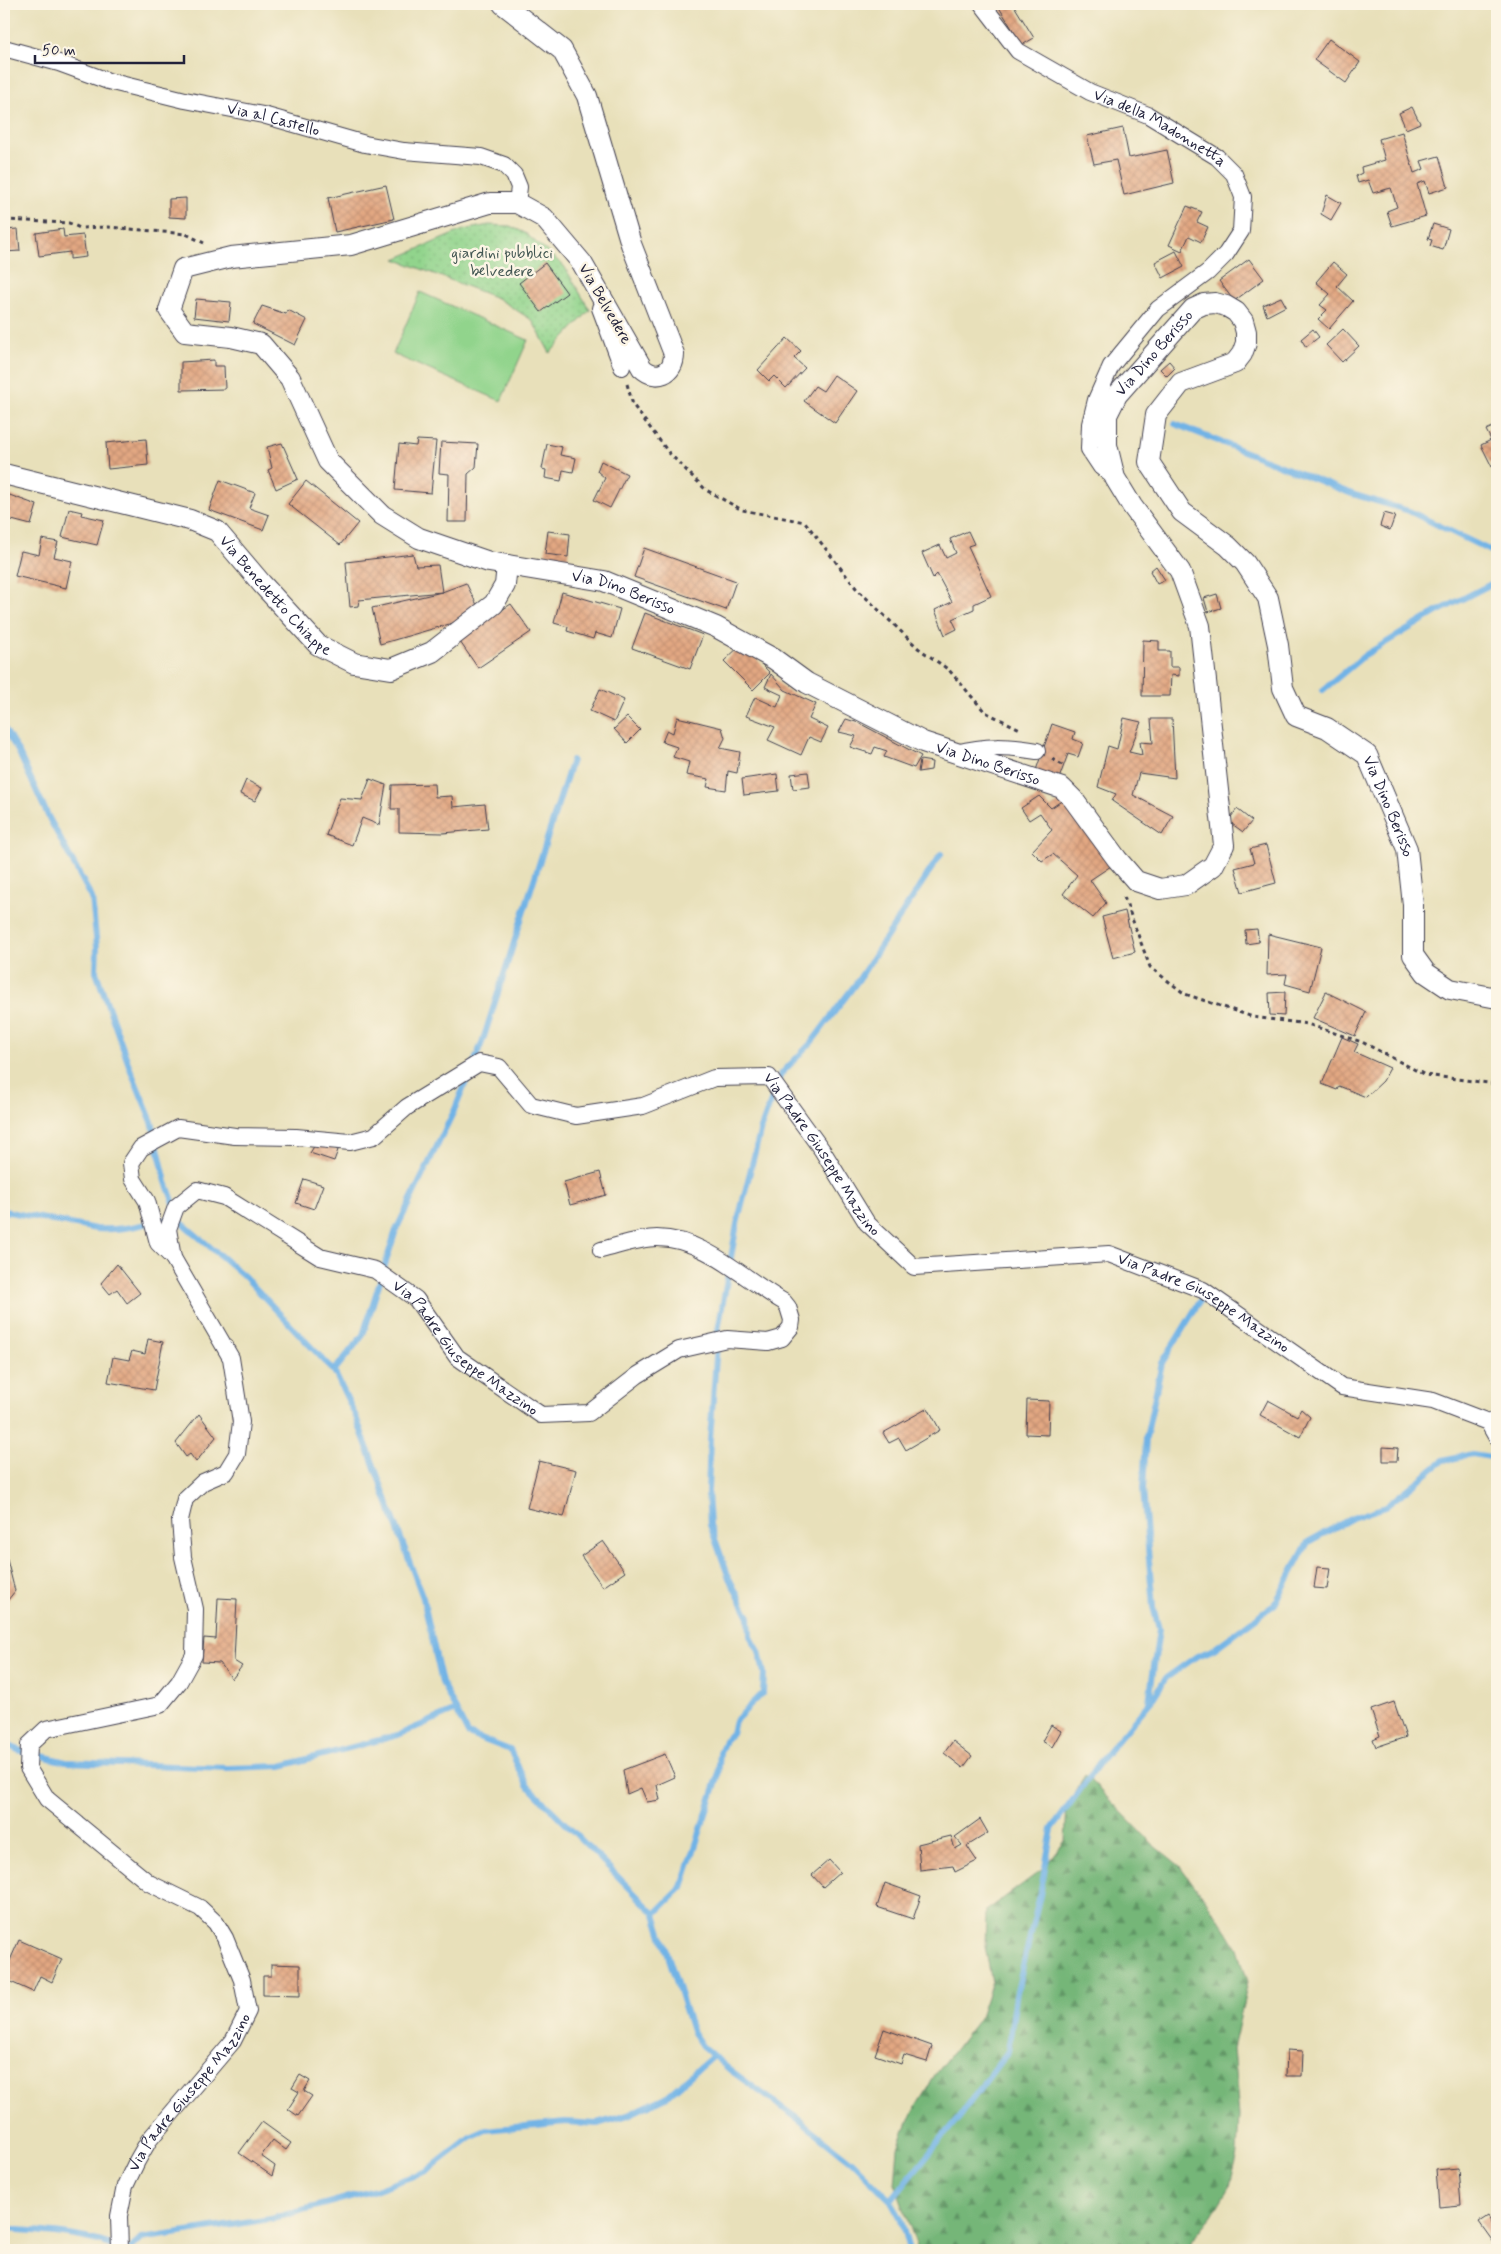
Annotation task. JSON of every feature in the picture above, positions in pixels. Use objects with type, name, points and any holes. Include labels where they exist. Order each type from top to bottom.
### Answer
[{"type":"street","name":"Via Belvedere","points":[[169,310],[183,269],[231,257],[351,245],[490,203],[517,203],[544,218],[582,263],[642,368],[651,375],[658,376],[668,371],[672,366],[674,354],[631,244],[587,96],[562,50],[503,4]]},
{"type":"street","name":"Via della Madonnetta","points":[[982,4],[1018,52],[1090,92],[1148,115],[1218,157],[1234,174],[1244,197],[1241,232],[1226,254],[1208,272],[1158,309],[1111,366],[1096,400],[1090,424],[1089,449],[1101,467],[1115,478]]},
{"type":"street","name":"Via al Castello","points":[[4,48],[108,81],[185,100],[263,115],[365,144],[404,151],[481,156],[504,165],[514,175],[519,187],[517,203]]},
{"type":"street","points":[[582,263],[622,366]]},
{"type":"street","name":"Via Dino Berisso","points":[[169,310],[185,332],[231,337],[261,344],[290,378],[328,461],[382,515],[419,538],[489,562],[604,581],[716,626],[774,659],[807,683],[923,742],[1062,788],[1073,799],[1117,859],[1136,881],[1160,889],[1186,885],[1213,866],[1224,845],[1200,626],[1180,571],[1132,506],[1115,478],[1107,445],[1107,415],[1116,396],[1193,309],[1204,304],[1215,303],[1226,306],[1236,312],[1243,321],[1246,332],[1246,344],[1242,354],[1235,363],[1181,383],[1156,415],[1149,462],[1182,512],[1234,552],[1245,563],[1268,598],[1278,645],[1282,688],[1296,716],[1327,728],[1367,755],[1407,849],[1413,905],[1413,955],[1426,974],[1450,989],[1497,998]]},
{"type":"street","name":"Via Benedetto Chiappe","points":[[4,474],[190,520],[217,531],[318,645],[354,663],[391,669],[432,652],[494,604],[505,585],[507,565]]},
{"type":"street","points":[[956,753],[979,747],[1014,747],[1037,751]]},
{"type":"street","name":"Via Padre Giuseppe Mazzino","points":[[120,2250],[119,2216],[125,2186],[137,2161],[149,2140],[233,2041],[248,2011],[242,1980],[216,1923],[200,1908],[149,1883],[47,1799],[28,1768],[29,1745],[46,1729],[160,1705],[179,1682],[194,1655],[195,1609],[183,1557],[180,1520],[183,1506],[185,1499],[203,1482],[226,1472],[237,1454],[241,1422],[232,1358],[173,1258],[158,1243],[147,1201],[133,1179],[131,1163],[141,1148],[178,1128],[235,1136],[350,1142],[374,1136],[407,1107],[479,1064],[499,1067],[532,1105],[576,1116],[644,1106],[714,1078],[769,1077],[822,1150],[867,1223],[914,1267],[1108,1254],[1202,1290],[1342,1387],[1433,1401],[1488,1422],[1497,1438]]},
{"type":"street","name":"Via Padre Giuseppe Mazzino","points":[[173,1258],[168,1229],[176,1207],[197,1190],[224,1197],[320,1257],[376,1270],[416,1299],[457,1357],[542,1415],[590,1413],[638,1375],[679,1350],[727,1339],[775,1341],[787,1333],[790,1327],[791,1314],[784,1302],[714,1255],[679,1241],[657,1238],[601,1250]]},
{"type":"path","points":[[4,220],[69,223],[80,228],[108,227],[186,234],[231,257]]},
{"type":"path","points":[[622,366],[633,405],[669,454],[706,490],[742,510],[805,522],[856,588],[918,648],[949,670],[985,712],[1028,733],[1037,751],[1068,768]]},
{"type":"path","points":[[1123,895],[1150,967],[1185,994],[1253,1017],[1307,1024],[1362,1042],[1425,1075],[1497,1084]]},
{"type":"green space","name":"giardini pubblici belvedere","points":[[489,225],[510,226],[525,233],[564,266],[590,310],[550,353],[532,320],[497,298],[395,259],[463,230]]},
{"type":"green space","points":[[420,292],[528,340],[501,401],[393,354]]},
{"type":"green space","points":[[1085,1775],[1154,1845],[1180,1866],[1220,1920],[1238,1949],[1248,1982],[1233,2049],[1239,2116],[1237,2154],[1229,2187],[1212,2216],[1184,2250],[918,2250],[895,2184],[898,2147],[912,2113],[936,2074],[980,2017],[992,1982],[985,1947],[986,1911],[1043,1869],[1065,1841],[1067,1806]]},
{"type":"building","points":[[997,4],[1013,4],[1034,38],[1022,45]]},
{"type":"building","points":[[1329,39],[1360,62],[1346,83],[1314,60]]},
{"type":"building","points":[[1412,107],[1420,123],[1406,129],[1399,113]]},
{"type":"building","points":[[1123,128],[1129,158],[1167,150],[1174,183],[1124,195],[1116,160],[1094,164],[1087,136]]},
{"type":"building","points":[[1402,132],[1414,173],[1424,169],[1421,161],[1439,156],[1448,187],[1429,193],[1425,181],[1417,184],[1426,216],[1392,226],[1387,211],[1397,207],[1391,188],[1373,193],[1368,180],[1358,183],[1356,176],[1362,173],[1361,167],[1385,160],[1379,139]]},
{"type":"building","points":[[386,185],[394,219],[335,232],[328,198]]},
{"type":"building","points":[[1327,195],[1341,203],[1331,220],[1321,214]]},
{"type":"building","points":[[186,198],[186,218],[169,217],[169,199]]},
{"type":"building","points":[[1187,206],[1202,212],[1197,222],[1208,227],[1201,242],[1189,236],[1182,251],[1169,245]]},
{"type":"building","points":[[1433,224],[1449,229],[1443,250],[1430,246],[1432,240],[1428,239]]},
{"type":"building","points":[[18,229],[20,251],[4,252],[4,230]]},
{"type":"building","points":[[63,229],[64,237],[83,235],[86,257],[70,259],[70,252],[39,256],[36,233]]},
{"type":"building","points":[[1176,251],[1184,267],[1163,278],[1155,262]]},
{"type":"building","points":[[1249,259],[1264,279],[1234,301],[1219,281]]},
{"type":"building","points":[[1333,262],[1347,274],[1337,286],[1353,301],[1329,329],[1318,319],[1327,310],[1320,305],[1330,294],[1316,282]]},
{"type":"building","points":[[545,263],[567,293],[541,312],[519,283]]},
{"type":"building","points":[[1281,297],[1286,306],[1267,316],[1263,305]]},
{"type":"building","points":[[196,299],[231,302],[229,321],[194,317]]},
{"type":"building","points":[[262,306],[286,314],[288,310],[307,320],[295,345],[253,324]]},
{"type":"building","points":[[1313,329],[1319,337],[1306,347],[1301,339]]},
{"type":"building","points":[[1343,329],[1359,346],[1342,362],[1326,345]]},
{"type":"building","points":[[787,338],[801,351],[794,358],[805,368],[786,388],[774,376],[769,381],[758,370]]},
{"type":"building","points":[[214,360],[214,366],[224,366],[225,389],[181,390],[181,362]]},
{"type":"building","points":[[1169,361],[1175,368],[1167,376],[1160,369]]},
{"type":"building","points":[[834,375],[857,391],[835,423],[804,401],[815,386],[823,391]]},
{"type":"building","points":[[1497,425],[1497,465],[1492,467],[1481,445],[1491,440],[1486,430]]},
{"type":"building","points":[[146,439],[148,465],[108,469],[106,443]]},
{"type":"building","points":[[417,440],[436,441],[431,493],[395,490],[399,444],[416,446]]},
{"type":"building","points":[[441,442],[478,444],[476,467],[468,474],[467,522],[448,522],[449,474],[439,473]]},
{"type":"building","points":[[282,443],[298,479],[276,489],[268,470],[272,468],[267,447]]},
{"type":"building","points":[[547,444],[562,447],[560,455],[576,458],[573,472],[563,470],[561,481],[545,478],[546,470],[542,469]]},
{"type":"building","points":[[601,461],[627,474],[610,508],[594,500],[605,478],[597,471]]},
{"type":"building","points":[[220,480],[255,493],[249,508],[269,515],[263,530],[209,510]]},
{"type":"building","points":[[306,481],[358,523],[340,545],[288,504]]},
{"type":"building","points":[[4,493],[37,505],[31,525],[4,518]]},
{"type":"building","points":[[69,509],[82,512],[81,515],[104,520],[97,545],[62,537]]},
{"type":"building","points":[[1384,513],[1395,516],[1390,530],[1380,526]]},
{"type":"building","points":[[548,531],[570,534],[568,557],[545,554]]},
{"type":"building","points":[[968,531],[974,544],[968,546],[991,596],[974,604],[974,609],[952,619],[957,629],[945,635],[935,610],[952,602],[937,574],[933,578],[922,553],[940,545],[946,558],[956,553],[950,539]]},
{"type":"building","points":[[42,539],[58,542],[54,557],[72,561],[66,588],[15,576],[21,551],[39,555]]},
{"type":"building","points":[[644,548],[736,581],[726,610],[634,577]]},
{"type":"building","points":[[413,554],[416,566],[438,565],[442,592],[359,600],[358,606],[350,607],[346,562]]},
{"type":"building","points":[[1156,566],[1165,580],[1157,584],[1150,571]]},
{"type":"building","points":[[466,583],[477,605],[453,623],[380,644],[372,608],[442,592]]},
{"type":"building","points":[[562,592],[620,609],[612,638],[595,633],[593,639],[567,631],[568,627],[554,623]]},
{"type":"building","points":[[1217,594],[1221,608],[1208,612],[1204,598]]},
{"type":"building","points":[[511,604],[531,632],[478,668],[458,639]]},
{"type":"building","points":[[645,613],[703,635],[690,669],[632,648]]},
{"type":"building","points":[[1143,640],[1159,641],[1159,651],[1170,651],[1170,667],[1179,667],[1179,676],[1171,675],[1170,696],[1142,696]]},
{"type":"building","points":[[742,644],[770,673],[753,690],[724,661]]},
{"type":"building","points":[[771,674],[785,690],[816,704],[809,719],[828,728],[821,742],[809,737],[801,755],[768,740],[775,727],[746,716],[755,697],[777,707],[782,695],[765,687]]},
{"type":"building","points":[[600,689],[624,700],[614,722],[590,711]]},
{"type":"building","points":[[627,717],[640,730],[627,743],[614,729]]},
{"type":"building","points":[[677,717],[722,728],[725,738],[720,748],[740,752],[737,773],[728,771],[726,790],[707,787],[709,779],[686,775],[689,762],[673,757],[677,747],[662,742],[667,730],[673,733]]},
{"type":"building","points":[[1124,718],[1141,722],[1129,752],[1142,755],[1140,742],[1153,743],[1151,719],[1172,719],[1175,778],[1139,773],[1133,795],[1173,816],[1162,835],[1112,801],[1116,794],[1098,787],[1108,746],[1117,749]]},
{"type":"building","points":[[846,719],[859,723],[921,756],[914,768],[884,757],[887,751],[875,747],[872,754],[850,747],[856,736],[839,732]]},
{"type":"building","points":[[1052,724],[1075,732],[1073,739],[1083,743],[1078,757],[1068,754],[1057,784],[1034,776]]},
{"type":"building","points":[[920,760],[932,762],[931,770],[918,772]]},
{"type":"building","points":[[808,772],[810,787],[793,789],[791,774]]},
{"type":"building","points":[[777,774],[779,791],[744,795],[742,779]]},
{"type":"building","points":[[370,779],[386,785],[379,825],[362,818],[352,845],[326,835],[340,798],[362,800]]},
{"type":"building","points":[[246,780],[262,788],[255,801],[240,794]]},
{"type":"building","points":[[434,784],[435,797],[452,796],[453,807],[485,804],[488,829],[443,833],[399,832],[399,809],[391,809],[392,785]]},
{"type":"building","points":[[1039,796],[1051,808],[1066,798],[1111,866],[1090,880],[1106,903],[1093,918],[1063,894],[1077,875],[1053,854],[1042,861],[1032,851],[1052,830],[1040,813],[1029,820],[1021,808]]},
{"type":"building","points":[[1237,809],[1252,821],[1243,832],[1228,821]]},
{"type":"building","points":[[1266,845],[1276,883],[1242,892],[1235,868],[1254,863],[1250,849]]},
{"type":"building","points":[[1125,911],[1135,952],[1113,958],[1102,917]]},
{"type":"building","points":[[1257,929],[1259,942],[1246,944],[1245,930]]},
{"type":"building","points":[[1268,934],[1321,947],[1310,991],[1285,984],[1287,974],[1267,975]]},
{"type":"building","points":[[1285,992],[1284,1016],[1270,1015],[1269,993]]},
{"type":"building","points":[[1326,992],[1366,1012],[1355,1036],[1313,1018]]},
{"type":"building","points":[[1342,1037],[1358,1044],[1354,1052],[1390,1068],[1383,1081],[1366,1097],[1339,1086],[1337,1090],[1322,1084]]},
{"type":"building","points":[[318,1140],[338,1150],[334,1161],[310,1153]]},
{"type":"building","points":[[600,1172],[606,1195],[570,1205],[564,1182]]},
{"type":"building","points":[[304,1179],[323,1185],[314,1209],[296,1203]]},
{"type":"building","points":[[117,1264],[140,1293],[127,1303],[117,1289],[110,1294],[101,1283]]},
{"type":"building","points":[[148,1339],[163,1342],[154,1390],[108,1382],[113,1357],[129,1360],[132,1351],[145,1354]]},
{"type":"building","points":[[1027,1400],[1049,1401],[1048,1435],[1026,1434]]},
{"type":"building","points":[[1268,1400],[1297,1416],[1301,1409],[1310,1417],[1300,1437],[1260,1415]]},
{"type":"building","points":[[928,1408],[940,1430],[906,1450],[899,1438],[889,1443],[883,1433]]},
{"type":"building","points":[[199,1414],[216,1437],[196,1462],[190,1454],[186,1457],[176,1443]]},
{"type":"building","points":[[1383,1447],[1398,1448],[1397,1461],[1383,1461]]},
{"type":"building","points":[[539,1461],[576,1470],[564,1517],[527,1508]]},
{"type":"building","points":[[603,1541],[625,1572],[603,1587],[581,1556]]},
{"type":"building","points":[[4,1548],[15,1591],[4,1605],[4,1592],[6,1589],[4,1581]]},
{"type":"building","points":[[1317,1567],[1330,1568],[1327,1589],[1314,1588]]},
{"type":"building","points":[[218,1598],[237,1599],[234,1661],[242,1666],[232,1679],[220,1663],[202,1662],[204,1638],[216,1639]]},
{"type":"building","points":[[1394,1702],[1406,1737],[1376,1747],[1373,1739],[1380,1736],[1371,1710]]},
{"type":"building","points":[[1051,1725],[1061,1731],[1052,1747],[1042,1741]]},
{"type":"building","points":[[953,1741],[972,1756],[963,1768],[944,1753]]},
{"type":"building","points":[[665,1754],[675,1777],[657,1785],[660,1800],[647,1802],[641,1788],[627,1794],[623,1770]]},
{"type":"building","points":[[980,1819],[988,1833],[967,1846],[977,1861],[955,1872],[953,1866],[920,1870],[918,1844],[951,1836],[955,1849],[962,1845],[955,1837]]},
{"type":"building","points":[[829,1860],[840,1872],[823,1887],[812,1875]]},
{"type":"building","points":[[885,1883],[921,1896],[913,1919],[877,1907]]},
{"type":"building","points":[[19,1940],[62,1959],[52,1982],[40,1976],[33,1992],[4,1979],[4,1974]]},
{"type":"building","points":[[271,1964],[300,1965],[300,1996],[263,1995],[263,1976],[271,1976]]},
{"type":"building","points":[[884,2029],[932,2046],[927,2062],[904,2055],[901,2064],[875,2055]]},
{"type":"building","points":[[1287,2050],[1303,2051],[1302,2076],[1286,2076]]},
{"type":"building","points":[[300,2075],[310,2081],[304,2091],[312,2096],[298,2116],[288,2109],[299,2092],[292,2088]]},
{"type":"building","points":[[262,2122],[291,2143],[286,2150],[273,2140],[261,2156],[275,2166],[272,2176],[239,2153]]},
{"type":"building","points":[[1458,2168],[1461,2205],[1439,2207],[1436,2170]]},
{"type":"building","points":[[1488,2216],[1497,2230],[1497,2241],[1494,2243],[1479,2222]]},
{"type":"waterway","points":[[1175,424],[1352,494],[1409,511],[1497,554]]},
{"type":"waterway","points":[[1323,690],[1365,655],[1437,612],[1497,581]]},
{"type":"waterway","points":[[4,728],[18,751],[49,818],[92,898],[97,947],[96,972],[131,1071],[152,1122],[166,1182],[181,1222],[244,1276],[334,1371],[356,1417],[423,1598],[442,1683],[468,1734],[510,1750],[527,1785],[655,1914],[692,2031],[702,2046],[730,2070],[798,2119],[852,2162],[891,2201],[900,2217],[909,2250]]},
{"type":"waterway","points":[[474,1063],[572,760]]},
{"type":"waterway","points":[[655,1914],[682,1887],[718,1777],[720,1753],[725,1740],[732,1733],[735,1721],[763,1693],[764,1673],[759,1651],[750,1636],[749,1617],[729,1578],[710,1525],[708,1491],[718,1330],[737,1224],[761,1128],[781,1074],[811,1043],[857,982],[941,854]]},
{"type":"waterway","points":[[334,1371],[363,1335],[396,1230],[455,1109],[470,1072]]},
{"type":"waterway","points":[[4,1211],[96,1229],[124,1228],[170,1219]]},
{"type":"waterway","points":[[1149,1702],[1159,1629],[1153,1607],[1143,1489],[1146,1438],[1162,1363],[1205,1293]]},
{"type":"waterway","points":[[891,2201],[962,2113],[1008,2051],[1016,1996],[1040,1895],[1052,1829],[1102,1759],[1152,1700],[1166,1678],[1197,1656],[1214,1649],[1275,1604],[1308,1542],[1352,1518],[1385,1507],[1443,1461],[1472,1454],[1497,1458]]},
{"type":"waterway","points":[[4,1743],[18,1750],[66,1762],[228,1768],[281,1766],[398,1735],[456,1710]]},
{"type":"waterway","points":[[129,2250],[141,2239],[271,2219],[375,2190],[427,2171],[470,2137],[486,2130],[565,2122],[597,2124],[628,2115],[666,2097],[713,2056]]},
{"type":"waterway","points":[[4,2229],[77,2236],[118,2248]]}]
